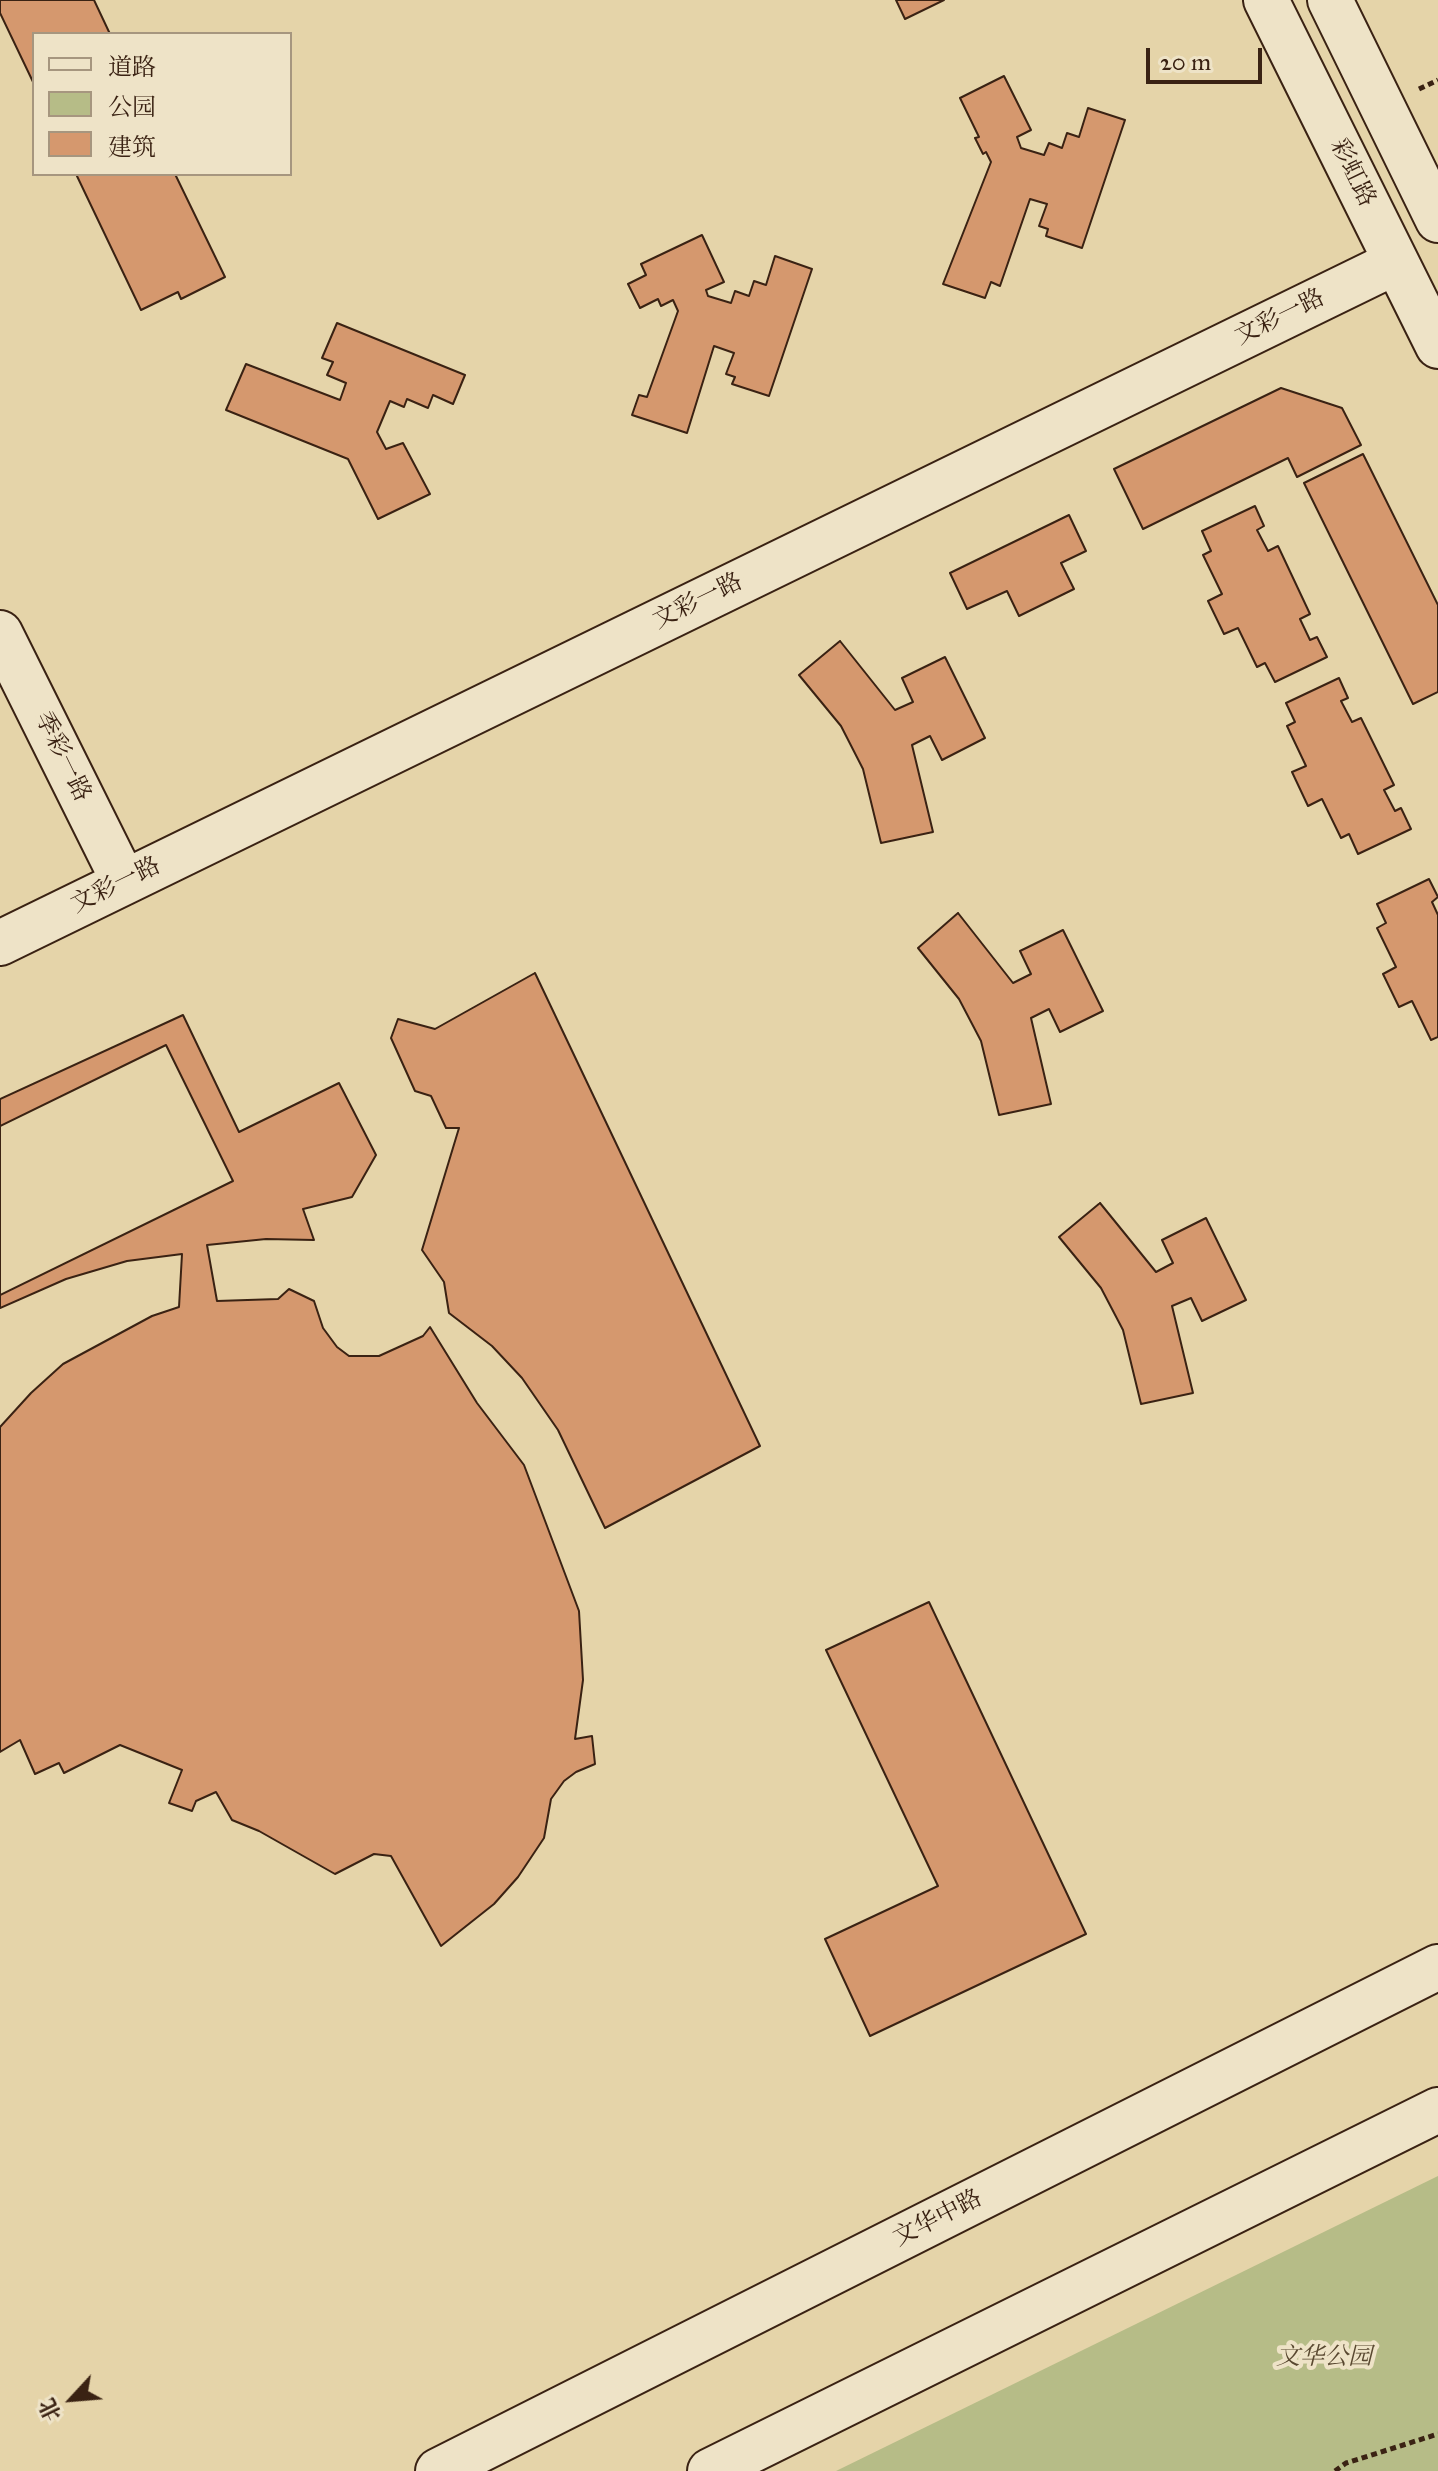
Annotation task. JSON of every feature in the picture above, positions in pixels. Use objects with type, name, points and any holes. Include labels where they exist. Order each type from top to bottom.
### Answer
[{"type":"street","name":"彩虹路","points":[[1266,0],[1438,346]]},
{"type":"street","points":[[1330,0],[1438,220]]},
{"type":"street","name":"文彩一路","points":[[0,943],[1396,262]]},
{"type":"street","name":"季彩一路","points":[[0,633],[124,882]]},
{"type":"street","name":"文华中路","points":[[438,2471],[1438,1967]]},
{"type":"street","points":[[710,2471],[1438,2110]]},
{"type":"path","points":[[1335,2471],[1346,2463],[1438,2434]]},
{"type":"green space","name":"文华公园","points":[[1438,2176],[1438,2471],[836,2471]]},
{"type":"building","points":[[0,0],[94,0],[109,32],[32,32],[32,80],[0,13]]},
{"type":"building","points":[[896,0],[944,0],[905,19]]},
{"type":"building","points":[[1004,76],[1031,130],[1017,137],[1021,148],[1044,155],[1049,143],[1062,148],[1067,133],[1079,137],[1088,108],[1125,120],[1082,248],[1046,236],[1048,229],[1039,226],[1047,204],[1030,199],[1000,286],[991,282],[985,298],[943,284],[991,162],[975,138],[979,137],[960,98]]},
{"type":"building","points":[[77,176],[176,176],[225,277],[181,299],[178,292],[141,310]]},
{"type":"building","points":[[702,235],[724,282],[706,290],[708,296],[731,303],[735,291],[749,296],[754,281],[766,285],[775,256],[812,269],[769,396],[732,384],[735,377],[726,374],[734,353],[714,346],[687,433],[632,415],[639,395],[647,397],[678,311],[673,300],[661,306],[658,299],[640,308],[628,284],[646,275],[641,264]]},
{"type":"building","points":[[337,323],[465,375],[453,404],[433,395],[428,408],[407,399],[404,407],[390,401],[377,432],[386,449],[403,443],[430,494],[378,519],[348,459],[226,410],[246,364],[340,400],[346,383],[327,375],[333,362],[322,358]]},
{"type":"building","points":[[1281,388],[1342,408],[1361,445],[1297,477],[1288,458],[1143,529],[1114,469]]},
{"type":"building","points":[[1363,454],[1438,605],[1438,692],[1413,704],[1304,483]]},
{"type":"building","points":[[1255,506],[1264,526],[1257,530],[1268,551],[1278,546],[1310,614],[1300,619],[1310,640],[1317,637],[1327,657],[1275,682],[1265,663],[1257,667],[1238,628],[1224,634],[1208,601],[1222,594],[1203,555],[1211,551],[1202,531]]},
{"type":"building","points":[[1069,515],[1086,551],[1061,563],[1074,589],[1019,616],[1007,591],[967,609],[950,573]]},
{"type":"building","points":[[840,641],[895,710],[913,702],[902,678],[945,657],[985,738],[942,760],[930,736],[912,745],[933,832],[881,843],[863,769],[841,726],[799,675]]},
{"type":"building","points":[[1339,678],[1348,698],[1341,701],[1352,722],[1361,718],[1394,785],[1384,790],[1395,811],[1401,808],[1411,829],[1358,854],[1349,834],[1341,838],[1322,799],[1308,806],[1292,772],[1306,766],[1287,726],[1295,722],[1286,703]]},
{"type":"building","points":[[1429,879],[1438,897],[1432,902],[1438,915],[1438,1037],[1431,1040],[1412,1001],[1399,1007],[1383,974],[1396,967],[1377,928],[1386,923],[1377,904]]},
{"type":"building","points":[[958,913],[1013,983],[1031,974],[1020,951],[1063,930],[1103,1011],[1060,1032],[1049,1009],[1031,1018],[1051,1104],[999,1115],[981,1041],[959,999],[918,948]]},
{"type":"building","points":[[535,973],[760,1446],[605,1528],[558,1430],[522,1378],[492,1346],[449,1313],[444,1282],[422,1250],[459,1128],[446,1128],[431,1096],[415,1091],[391,1038],[398,1019],[435,1029]]},
{"type":"building","points":[[183,1015],[239,1132],[339,1083],[376,1155],[352,1197],[303,1209],[314,1240],[266,1239],[207,1245],[217,1301],[278,1299],[289,1289],[314,1301],[323,1328],[337,1347],[349,1356],[379,1356],[423,1336],[430,1327],[477,1403],[524,1465],[579,1611],[583,1680],[575,1739],[592,1736],[595,1764],[564,1781],[551,1799],[544,1838],[518,1877],[494,1904],[441,1946],[391,1856],[374,1854],[335,1874],[259,1831],[232,1820],[216,1792],[196,1801],[192,1811],[169,1803],[182,1770],[120,1745],[64,1773],[59,1763],[35,1774],[20,1740],[0,1752],[0,1427],[63,1364],[152,1316],[179,1307],[182,1254],[127,1261],[66,1279],[0,1308],[0,1099]]},
{"type":"building","points":[[166,1045],[233,1181],[0,1295],[0,1126]]},
{"type":"building","points":[[1100,1203],[1156,1272],[1173,1263],[1162,1240],[1206,1218],[1246,1300],[1202,1321],[1191,1298],[1172,1306],[1193,1393],[1141,1404],[1123,1330],[1101,1288],[1059,1237]]},
{"type":"building","points":[[929,1602],[1086,1934],[870,2036],[825,1939],[938,1886],[826,1650]]}]
